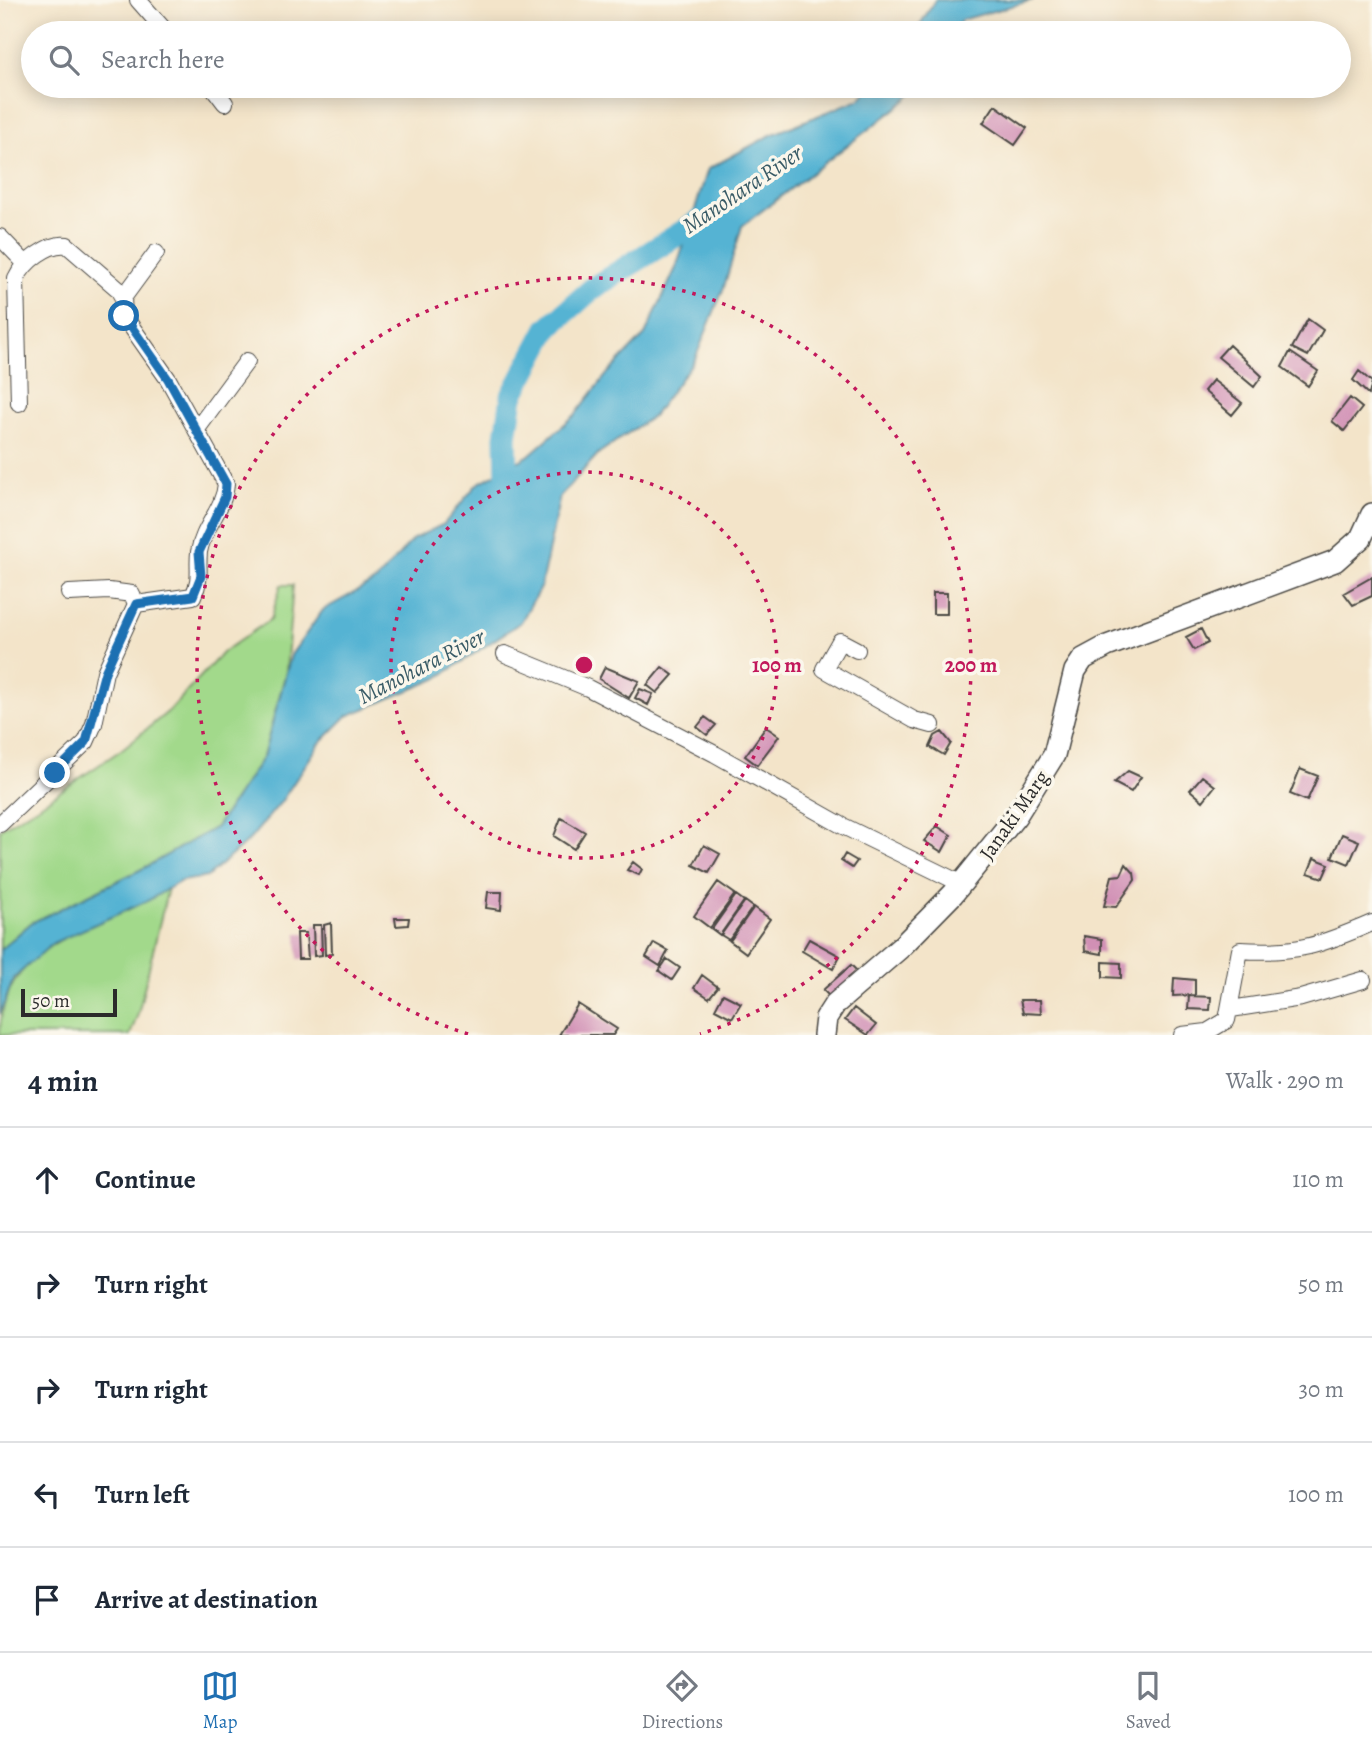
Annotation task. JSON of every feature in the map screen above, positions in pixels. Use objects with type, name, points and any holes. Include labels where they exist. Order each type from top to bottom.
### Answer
[{"type":"street","points":[[138,0],[156,21]]},
{"type":"street","points":[[221,98],[225,103]]},
{"type":"street","points":[[0,237],[26,264]]},
{"type":"street","points":[[19,403],[16,279],[26,264],[50,246],[67,245],[118,289],[123,298],[124,316],[168,379],[226,484],[225,497],[199,552],[201,576],[193,596],[136,604]]},
{"type":"street","points":[[123,298],[156,253]]},
{"type":"street","points":[[197,429],[247,361]]},
{"type":"street","name":"Janaki Marg","points":[[822,1029],[835,1004],[900,948],[962,884],[988,854],[1038,784],[1054,755],[1065,703],[1075,671],[1083,659],[1107,646],[1335,561],[1361,538],[1372,514]]},
{"type":"street","points":[[0,824],[86,742],[105,672],[136,604],[132,594],[69,593]]},
{"type":"street","points":[[857,650],[840,641],[824,669],[914,720],[932,725]]},
{"type":"street","points":[[505,654],[588,688],[715,754],[844,826],[962,884]]},
{"type":"street","points":[[1182,1035],[1207,1032],[1227,1020],[1240,950],[1284,952],[1322,945],[1372,923]]},
{"type":"street","points":[[1231,1009],[1301,998],[1363,980]]},
{"type":"green space","points":[[281,585],[293,585],[286,672],[263,757],[216,827],[144,868],[31,923],[0,950],[0,829],[121,750],[170,710],[223,652],[271,619]]},
{"type":"green space","points":[[168,888],[138,1014],[130,1035],[0,1035],[5,1003],[17,977],[36,957],[59,940]]},
{"type":"water","points":[[935,0],[1033,0],[961,21],[922,21]]},
{"type":"water","points":[[909,98],[742,226],[724,287],[695,359],[653,416],[599,453],[560,496],[541,586],[521,622],[436,679],[347,716],[320,743],[281,802],[250,839],[207,877],[181,881],[149,900],[53,943],[14,978],[0,1014],[0,950],[31,923],[144,868],[216,827],[263,757],[291,655],[323,610],[377,580],[413,539],[444,524],[477,484],[528,456],[575,415],[608,373],[645,335],[676,268],[708,169],[771,135],[859,99]]},
{"type":"building","points":[[995,105],[1027,128],[1015,145],[983,123]]},
{"type":"building","points":[[1308,319],[1323,330],[1308,356],[1292,348]]},
{"type":"building","points":[[1229,345],[1262,376],[1254,387],[1218,357]]},
{"type":"building","points":[[1290,352],[1318,371],[1308,386],[1282,367]]},
{"type":"building","points":[[1359,371],[1372,382],[1369,395],[1353,380]]},
{"type":"building","points":[[1213,380],[1242,403],[1232,415],[1204,391]]},
{"type":"building","points":[[1350,398],[1362,408],[1344,431],[1332,421]]},
{"type":"building","points":[[1372,577],[1372,596],[1353,605],[1344,593]]},
{"type":"building","points":[[933,593],[947,593],[947,614],[933,614]]},
{"type":"building","points":[[1201,629],[1208,643],[1194,650],[1186,637]]},
{"type":"building","points":[[605,667],[639,681],[629,698],[599,679]]},
{"type":"building","points":[[662,667],[673,675],[657,693],[647,685]]},
{"type":"building","points":[[640,689],[653,694],[648,705],[635,698]]},
{"type":"building","points":[[705,717],[716,725],[707,735],[697,727]]},
{"type":"building","points":[[766,727],[779,736],[757,765],[745,756]]},
{"type":"building","points":[[942,732],[951,743],[944,755],[930,747],[935,736]]},
{"type":"building","points":[[1300,769],[1318,776],[1307,801],[1290,794]]},
{"type":"building","points":[[1128,771],[1141,777],[1131,792],[1114,783]]},
{"type":"building","points":[[1202,776],[1215,786],[1203,801],[1190,790]]},
{"type":"building","points":[[561,818],[585,832],[574,849],[554,836]]},
{"type":"building","points":[[937,826],[951,835],[942,852],[924,841]]},
{"type":"building","points":[[1342,834],[1359,841],[1349,864],[1332,857]]},
{"type":"building","points":[[704,845],[720,854],[709,873],[693,865]]},
{"type":"building","points":[[845,854],[857,861],[852,868],[841,861]]},
{"type":"building","points":[[1314,858],[1329,864],[1323,878],[1308,873]]},
{"type":"building","points":[[633,862],[642,869],[639,875],[627,870]]},
{"type":"building","points":[[1126,864],[1134,873],[1135,880],[1116,907],[1104,906],[1112,876],[1121,875]]},
{"type":"building","points":[[718,882],[735,894],[710,928],[694,916]]},
{"type":"building","points":[[488,892],[502,892],[501,910],[486,908]]},
{"type":"building","points":[[736,895],[744,901],[720,935],[712,929]]},
{"type":"building","points":[[745,901],[753,907],[729,940],[721,935]]},
{"type":"building","points":[[754,907],[770,919],[746,953],[730,941]]},
{"type":"building","points":[[395,918],[409,918],[408,925],[396,926]]},
{"type":"building","points":[[331,923],[332,954],[325,955],[324,925]]},
{"type":"building","points":[[313,925],[321,925],[322,955],[314,956]]},
{"type":"building","points":[[297,933],[306,933],[308,959],[298,959]]},
{"type":"building","points":[[1084,936],[1102,939],[1102,954],[1085,951]]},
{"type":"building","points":[[809,939],[840,956],[833,969],[802,951]]},
{"type":"building","points":[[654,943],[668,951],[660,966],[646,957]]},
{"type":"building","points":[[667,959],[680,968],[672,980],[659,971]]},
{"type":"building","points":[[1103,962],[1121,963],[1121,978],[1103,977]]},
{"type":"building","points":[[851,965],[858,972],[831,998],[823,990]]},
{"type":"building","points":[[702,975],[718,987],[709,998],[694,988]]},
{"type":"building","points":[[1174,978],[1195,980],[1195,995],[1173,996]]},
{"type":"building","points":[[723,994],[741,1003],[732,1018],[715,1009]]},
{"type":"building","points":[[1189,996],[1211,997],[1210,1010],[1188,1009]]},
{"type":"building","points":[[1020,1000],[1040,1000],[1041,1014],[1023,1013]]},
{"type":"building","points":[[578,1004],[617,1029],[613,1035],[559,1035]]},
{"type":"building","points":[[854,1008],[876,1025],[868,1035],[845,1020]]},
{"type":"waterway","name":"Manohara River","points":[[513,496],[507,482],[506,437],[512,396],[548,328],[593,288],[714,212]]},
{"type":"route","points":[[55,773],[86,742],[105,672],[119,636],[136,604],[193,596],[201,576],[199,552],[225,497],[226,484],[197,429],[168,379],[124,316]]}]
